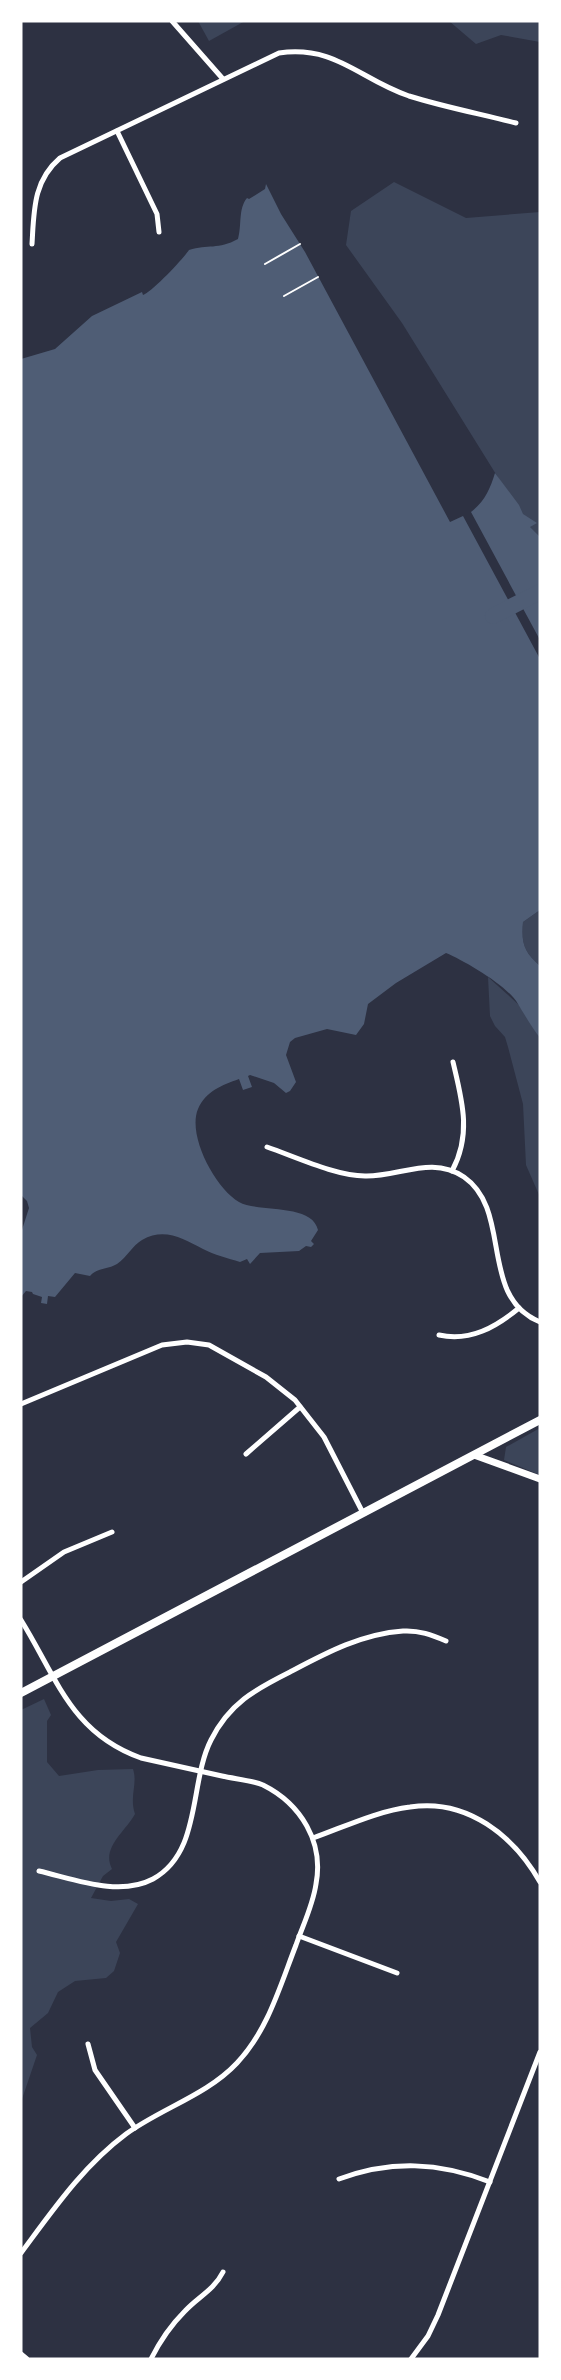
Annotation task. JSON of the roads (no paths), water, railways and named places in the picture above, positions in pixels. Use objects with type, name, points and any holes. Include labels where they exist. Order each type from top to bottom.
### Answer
[{"type":"main road","points":[[21,1693],[540,1420]]},
{"type":"street","points":[[172,21],[191,40],[223,79]]},
{"type":"street","points":[[32,244],[35,197],[48,170],[67,153],[279,53],[300,50],[313,52],[338,60],[376,82],[410,96],[516,123]]},
{"type":"street","points":[[117,131],[158,214],[160,232]]},
{"type":"street","points":[[452,1062],[465,1126],[461,1152],[452,1171]]},
{"type":"street","points":[[267,1147],[345,1175],[366,1176],[434,1166],[452,1171],[468,1180],[484,1201],[508,1294],[519,1308],[540,1322]]},
{"type":"street","points":[[439,1335],[460,1337],[477,1334],[492,1328],[519,1308]]},
{"type":"street","points":[[21,1404],[154,1348],[170,1343],[187,1342],[208,1345],[228,1354],[281,1388],[310,1416],[324,1437],[363,1513]]},
{"type":"street","points":[[246,1454],[300,1407]]},
{"type":"street","points":[[474,1455],[540,1479]]},
{"type":"street","points":[[21,1582],[64,1552],[112,1532]]},
{"type":"street","points":[[21,1620],[72,1709],[89,1728],[106,1742],[141,1758],[259,1784],[278,1794],[303,1818],[312,1838],[318,1860],[317,1882],[299,1936],[269,2015],[247,2052],[213,2084],[136,2128],[106,2152],[76,2181],[21,2253]]},
{"type":"street","points":[[39,1871],[110,1887],[132,1886],[152,1880],[172,1863],[183,1845],[200,1771],[208,1746],[223,1721],[243,1699],[264,1685],[342,1645],[366,1637],[424,1632],[446,1641]]},
{"type":"street","points":[[312,1838],[383,1812],[412,1806],[438,1807],[478,1818],[503,1834],[526,1859],[540,1882]]},
{"type":"street","points":[[299,1936],[397,1973]]},
{"type":"street","points":[[88,2044],[95,2070],[136,2128]]},
{"type":"street","points":[[411,2359],[434,2324],[540,2052]]},
{"type":"street","points":[[339,2179],[376,2168],[409,2165],[446,2168],[490,2182]]},
{"type":"street","points":[[151,2359],[172,2326],[186,2309],[211,2290],[223,2272]]},
{"type":"street","points":[[21,2354],[27,2359]]},
{"type":"waterway","points":[[493,616],[540,592]]}]
